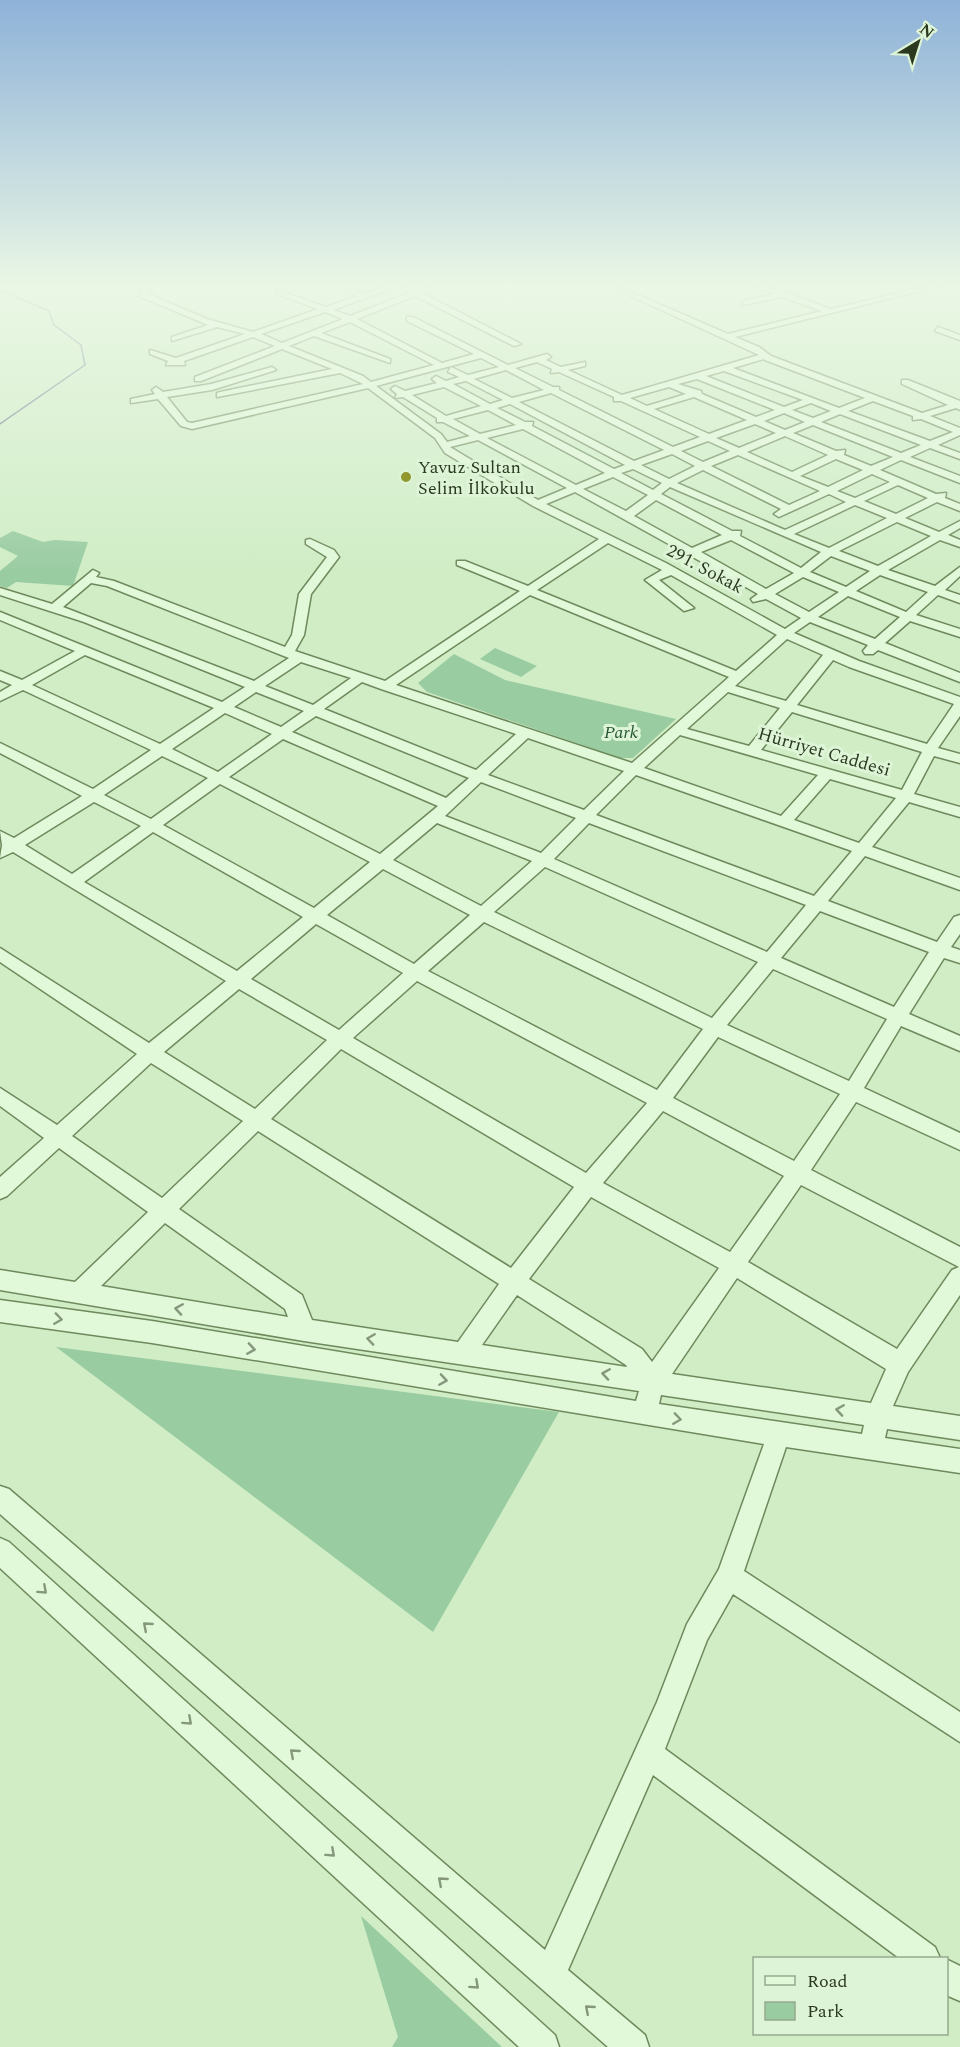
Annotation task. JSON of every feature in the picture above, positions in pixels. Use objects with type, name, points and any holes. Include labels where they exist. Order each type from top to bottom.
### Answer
[{"type":"street","points":[[200,381],[231,405],[370,386],[393,381]]},
{"type":"street","points":[[134,401],[158,393],[209,387],[233,381]]},
{"type":"street","points":[[158,393],[188,426],[231,405],[296,381]]},
{"type":"street","name":"291. Sokak","points":[[360,381],[438,436],[448,451],[537,504],[666,568],[785,633],[854,664],[960,704]]},
{"type":"street","points":[[388,399],[450,381]]},
{"type":"street","points":[[472,381],[635,464],[759,523],[878,571],[960,599]]},
{"type":"street","points":[[456,398],[522,381]]},
{"type":"street","points":[[423,425],[583,381],[826,491],[960,544]]},
{"type":"street","points":[[608,402],[676,381]]},
{"type":"street","points":[[708,381],[960,480]]},
{"type":"street","points":[[646,410],[738,381]]},
{"type":"street","points":[[754,381],[960,456]]},
{"type":"street","points":[[779,390],[807,381]]},
{"type":"street","points":[[826,381],[960,431]]},
{"type":"street","points":[[440,382],[802,573],[909,617],[960,633]]},
{"type":"street","points":[[517,382],[550,391],[580,410],[672,451],[789,509]]},
{"type":"street","points":[[905,382],[959,405]]},
{"type":"street","points":[[668,383],[960,508]]},
{"type":"street","points":[[395,389],[445,419],[627,516],[808,617],[875,646],[960,678]]},
{"type":"street","points":[[627,516],[655,495],[658,489],[702,466],[872,398]]},
{"type":"street","points":[[537,504],[635,464],[809,401]]},
{"type":"street","points":[[405,411],[435,404]]},
{"type":"street","points":[[580,410],[597,405]]},
{"type":"street","points":[[792,476],[889,430],[920,417],[959,405]]},
{"type":"street","points":[[444,446],[565,415]]},
{"type":"street","points":[[688,608],[651,580],[692,552],[960,431]]},
{"type":"street","points":[[785,534],[897,482]]},
{"type":"street","points":[[739,607],[802,573],[829,552],[893,517],[960,486]]},
{"type":"street","points":[[80,1292],[340,1039],[543,860],[634,769],[785,633],[878,571],[960,524]]},
{"type":"street","points":[[386,686],[606,539]]},
{"type":"street","points":[[4,844],[94,795],[222,707],[256,687],[294,655],[305,594],[333,557],[330,552],[310,542]]},
{"type":"street","points":[[461,563],[737,676]]},
{"type":"street","points":[[854,664],[960,570]]},
{"type":"street","points":[[55,607],[91,576],[294,655],[634,769],[960,884]]},
{"type":"street","points":[[1,591],[55,607],[480,777],[960,957]]},
{"type":"street","points":[[0,616],[222,707],[449,805]]},
{"type":"street","points":[[0,697],[86,650]]},
{"type":"street","points":[[752,752],[831,654]]},
{"type":"street","points":[[0,675],[220,777],[482,913],[960,1142]]},
{"type":"street","points":[[72,882],[361,677]]},
{"type":"street","points":[[725,687],[960,759]]},
{"type":"street","points":[[465,1352],[514,1281],[588,1185],[660,1101],[770,959],[906,796],[930,750],[960,704]]},
{"type":"street","name":"Hürriyet Caddesi","points":[[677,730],[960,812]]},
{"type":"street","points":[[0,1190],[150,1053],[238,978],[435,818],[526,732]]},
{"type":"street","points":[[0,747],[153,826],[417,973],[796,1174],[960,1258]]},
{"type":"street","points":[[785,821],[828,773]]},
{"type":"street","points":[[435,818],[543,860],[960,1044]]},
{"type":"street","points":[[4,844],[238,978],[588,1185],[736,1266],[900,1364]]},
{"type":"street","points":[[645,1414],[653,1381],[736,1266],[853,1091],[960,921]]},
{"type":"street","points":[[0,954],[150,1053],[634,1357],[653,1381]]},
{"type":"street","points":[[0,1096],[56,1138],[294,1302],[304,1330]]},
{"type":"street","points":[[872,1447],[877,1416],[900,1364],[960,1277]]},
{"type":"street","points":[[0,1280],[304,1330],[465,1352],[960,1428]]},
{"type":"street","points":[[0,1311],[152,1332],[645,1414],[960,1461]]},
{"type":"street","points":[[550,1974],[669,1707],[696,1633],[729,1576],[779,1434]]},
{"type":"street","points":[[0,1498],[633,2047]]},
{"type":"street","points":[[0,1551],[543,2047]]},
{"type":"street","points":[[729,1576],[960,1728]]},
{"type":"street","points":[[648,1754],[921,1957]]},
{"type":"green space","points":[[13,531],[43,542],[55,540],[88,542],[73,586],[16,582],[7,588],[0,586],[0,571],[18,556],[0,547],[0,538]]},
{"type":"green space","points":[[495,648],[537,666],[521,677],[480,659]]},
{"type":"green space","name":"Park","points":[[454,654],[505,680],[676,719],[633,758],[620,758],[427,692],[418,683]]},
{"type":"green space","points":[[56,1347],[559,1412],[433,1632]]},
{"type":"green space","points":[[361,1916],[502,2047],[392,2047],[398,2037]]},
{"type":"waterway","points":[[0,424],[63,381]]},
{"type":"place","name":"Yavuz Sultan Selim İlkokulu","points":[[406,477]]}]
